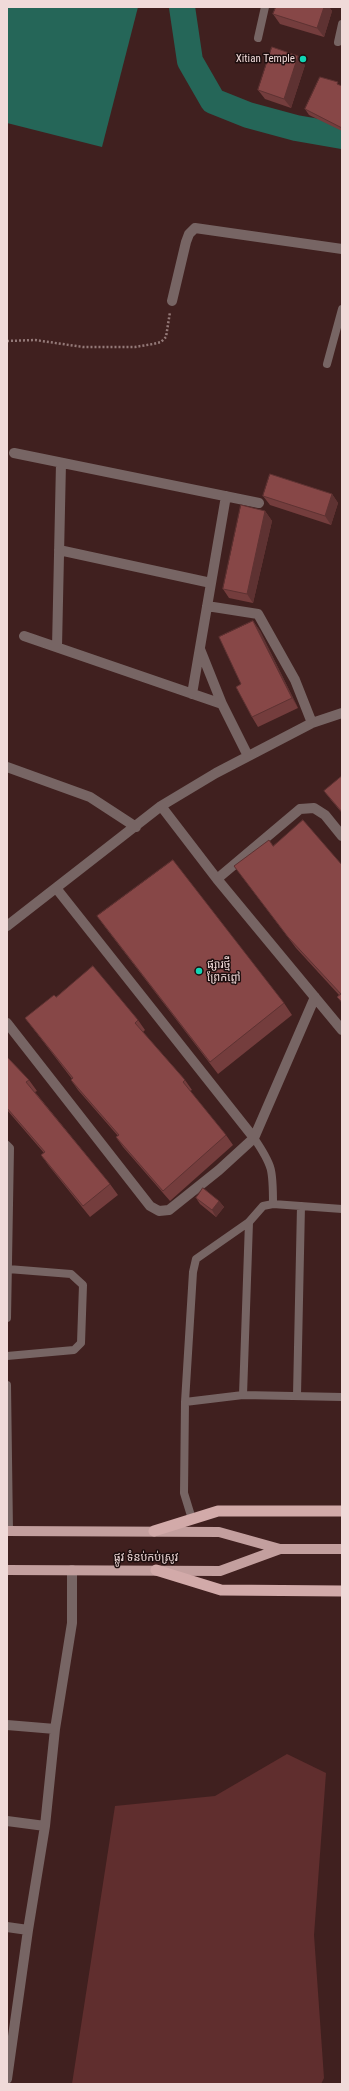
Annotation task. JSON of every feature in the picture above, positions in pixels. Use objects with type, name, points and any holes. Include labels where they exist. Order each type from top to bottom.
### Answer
[{"type":"highway","points":[[154,1531],[218,1511],[342,1511]]},
{"type":"highway","points":[[156,1570],[221,1590],[342,1591]]},
{"type":"main road","name":"ផ្លូវ ទំនប់កប់ស្រូវ","points":[[8,1531],[219,1532],[280,1549],[342,1549]]},
{"type":"main road","name":"ផ្លូវ ទំនប់កប់ស្រូវ","points":[[7,1570],[220,1571],[280,1549]]},
{"type":"street","points":[[172,301],[186,242],[189,234],[195,228],[342,249]]},
{"type":"street","points":[[14,453],[259,503]]},
{"type":"street","points":[[57,647],[61,462]]},
{"type":"street","points":[[192,694],[226,496]]},
{"type":"street","points":[[59,550],[211,583]]},
{"type":"street","points":[[207,606],[258,614],[295,680],[312,723]]},
{"type":"street","points":[[24,636],[222,704]]},
{"type":"street","points":[[200,649],[222,704],[248,756]]},
{"type":"street","points":[[7,926],[161,806],[216,773],[312,723],[342,714]]},
{"type":"street","points":[[7,767],[90,797],[136,827]]},
{"type":"street","points":[[161,806],[217,879],[342,1030]]},
{"type":"street","points":[[217,879],[300,809],[314,808],[325,816],[342,836]]},
{"type":"street","points":[[56,888],[254,1138]]},
{"type":"street","points":[[7,1023],[150,1206],[159,1211],[169,1210],[219,1170],[254,1138],[315,997]]},
{"type":"street","points":[[7,2079],[9,2040],[45,1826],[55,1729],[72,1623],[72,1570]]},
{"type":"street","points":[[7,1725],[55,1729]]},
{"type":"street","points":[[7,1821],[45,1826]]},
{"type":"street","points":[[7,1927],[28,1930]]},
{"type":"lane","points":[[258,38],[265,7]]},
{"type":"lane","points":[[338,42],[342,24]]},
{"type":"lane","points":[[327,364],[342,309]]},
{"type":"lane","points":[[254,1138],[269,1161],[273,1175],[273,1204]]},
{"type":"lane","points":[[7,1145],[10,1148],[7,1318]]},
{"type":"lane","points":[[192,1519],[184,1493],[185,1402],[193,1272],[196,1259],[249,1222],[263,1206],[273,1204],[342,1209]]},
{"type":"lane","points":[[297,1395],[301,1206]]},
{"type":"lane","points":[[243,1395],[249,1222]]},
{"type":"lane","points":[[7,1356],[74,1350],[81,1343],[83,1285],[71,1274],[8,1269]]},
{"type":"lane","points":[[7,1385],[8,1531]]},
{"type":"lane","points":[[185,1402],[243,1395],[342,1397]]},
{"type":"path","points":[[7,341],[35,340],[83,347],[135,347],[162,342],[166,337],[172,301]]},
{"type":"shaded area","points":[[287,1754],[326,1773],[314,1935],[324,2078],[321,2084],[72,2084],[115,1806],[215,1796]]},
{"type":"water","points":[[7,7],[138,7],[102,147],[7,123]]},
{"type":"building","points":[[276,7],[324,7],[317,28],[273,14]]},
{"type":"building","points":[[272,47],[298,56],[284,99],[258,90]]},
{"type":"building","points":[[320,77],[338,82],[337,84],[342,86],[342,128],[305,109]]},
{"type":"building","points":[[270,474],[332,494],[325,516],[263,496]]},
{"type":"building","points":[[241,505],[265,511],[247,594],[223,589]]},
{"type":"building","points":[[253,621],[292,698],[252,717],[236,687],[241,684],[219,637]]},
{"type":"building","points":[[342,776],[342,812],[324,791]]},
{"type":"building","points":[[303,820],[342,865],[342,1002],[337,997],[341,994],[288,937],[234,866],[269,840],[273,846]]},
{"type":"building","name":"ផ្សារថ្មី ព្រែកព្នៅ","points":[[173,860],[284,1003],[210,1062],[97,916]]},
{"type":"building","points":[[93,966],[138,1020],[135,1023],[185,1080],[183,1082],[226,1135],[163,1191],[116,1137],[119,1135],[71,1080],[73,1078],[25,1018],[54,995],[56,997]]},
{"type":"building","points":[[7,1057],[29,1080],[26,1082],[110,1184],[83,1206],[41,1155],[45,1152],[7,1108]]},
{"type":"building","points":[[203,1188],[219,1201],[212,1210],[196,1198]]},
{"type":"waterway","points":[[182,7],[190,61],[213,101],[248,115],[296,128],[342,136]]},
{"type":"place","name":"Xitian Temple","points":[[303,59]]},
{"type":"place","name":"ផ្សារថ្មី ព្រែកព្នៅ","points":[[199,971]]}]
